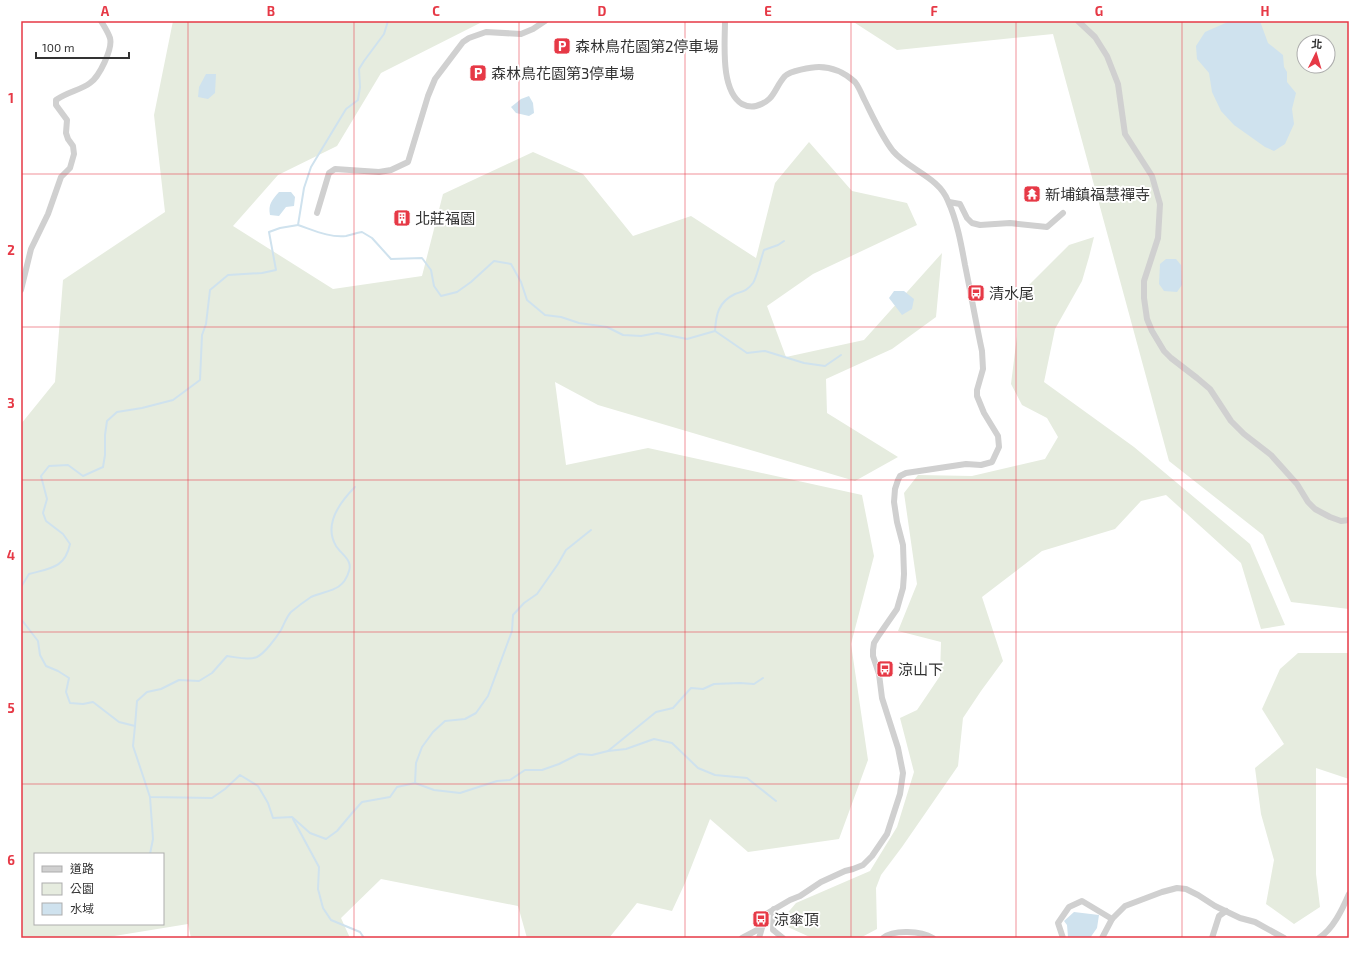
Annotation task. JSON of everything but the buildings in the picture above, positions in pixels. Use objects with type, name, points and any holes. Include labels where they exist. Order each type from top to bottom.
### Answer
[{"type":"street","points":[[21,290],[31,249],[48,214],[61,177],[70,168],[74,154],[73,146],[66,133],[67,120],[56,105],[56,100],[63,95],[91,83],[103,65],[110,49],[110,38],[101,21]]},
{"type":"street","points":[[317,214],[329,172],[335,168],[379,172],[391,170],[408,162],[428,96],[435,79],[463,42],[469,38],[486,32],[521,34],[533,29],[545,21]]},
{"type":"street","points":[[725,21],[724,57],[727,75],[733,94],[738,101],[744,105],[753,107],[762,104],[771,98],[785,76],[804,69],[820,67],[841,72],[856,83],[874,119],[892,149],[901,159],[942,189],[949,202],[958,232],[982,351],[983,369],[977,390],[977,396],[984,413],[998,436],[999,447],[992,462],[981,465],[966,464],[906,473],[900,476],[898,480],[895,489],[894,502],[903,545],[903,588],[897,609],[874,643],[873,656],[879,674],[882,698],[898,748],[903,773],[900,794],[887,834],[864,865],[845,871],[821,882],[800,896],[766,914],[759,938]]},
{"type":"street","points":[[1078,21],[1095,37],[1107,56],[1118,84],[1125,134],[1152,176],[1160,204],[1158,238],[1144,281],[1144,298],[1147,319],[1152,331],[1176,363],[1210,389],[1231,421],[1244,434],[1271,455],[1315,509],[1330,518],[1341,521],[1349,520]]},
{"type":"street","points":[[949,202],[960,204],[967,218],[972,224],[980,225],[1010,223],[1047,227],[1063,213]]},
{"type":"street","points":[[1102,938],[1112,919],[1125,906],[1177,888],[1186,889],[1198,894],[1215,906],[1240,918],[1255,922],[1284,938]]},
{"type":"street","points":[[1319,938],[1329,929],[1349,894]]},
{"type":"street","points":[[1063,938],[1058,923],[1069,907],[1082,901],[1112,919]]},
{"type":"street","points":[[774,909],[773,930],[783,938]]},
{"type":"street","points":[[1212,938],[1219,916],[1226,910]]},
{"type":"street","points":[[742,938],[761,928]]},
{"type":"street","points":[[883,938],[902,932],[925,934],[933,938]]},
{"type":"green space","points":[[173,21],[484,21],[381,73],[337,146],[278,175],[233,226],[333,289],[422,276],[443,194],[533,152],[583,174],[633,236],[691,216],[756,258],[775,183],[809,142],[852,191],[907,203],[917,225],[813,274],[767,306],[786,357],[864,340],[942,253],[936,317],[892,349],[826,379],[827,413],[898,457],[855,481],[598,405],[555,382],[566,465],[648,448],[862,495],[874,556],[851,644],[868,760],[839,839],[748,852],[710,819],[685,883],[672,911],[637,903],[609,938],[527,938],[518,906],[381,879],[341,918],[350,938],[191,938],[188,924],[102,938],[21,938],[21,424],[55,382],[63,280],[165,212],[154,115]]},
{"type":"green space","points":[[852,21],[1349,21],[1349,609],[1291,602],[1263,535],[1169,461],[1053,34],[897,50]]},
{"type":"green space","points":[[1094,237],[1082,281],[1055,329],[1044,382],[1134,447],[1250,544],[1285,625],[1261,629],[1241,563],[1166,495],[1141,501],[1115,529],[1042,551],[982,597],[1003,661],[963,718],[958,766],[881,875],[876,888],[877,929],[860,938],[812,938],[779,923],[796,903],[870,871],[897,827],[914,772],[900,718],[917,710],[940,676],[941,642],[898,631],[917,584],[904,493],[918,475],[972,476],[1045,459],[1058,437],[1047,418],[1022,405],[1011,384],[1017,336],[1018,296],[1069,245]]},
{"type":"green space","points":[[1298,653],[1349,653],[1349,779],[1316,768],[1316,874],[1320,907],[1294,924],[1266,904],[1274,860],[1261,814],[1255,768],[1284,744],[1262,709],[1280,669]]},
{"type":"water","points":[[1230,21],[1260,21],[1268,43],[1283,55],[1284,67],[1287,72],[1287,82],[1296,93],[1292,109],[1294,124],[1285,144],[1274,151],[1265,147],[1234,125],[1221,111],[1212,92],[1209,73],[1197,59],[1196,46],[1205,32]]},
{"type":"water","points":[[206,74],[216,74],[215,93],[208,99],[198,97],[199,87]]},
{"type":"water","points":[[529,96],[533,103],[534,113],[529,116],[516,113],[511,107],[521,99]]},
{"type":"water","points":[[279,192],[291,192],[295,197],[294,206],[286,207],[279,216],[270,215],[271,202]]},
{"type":"water","points":[[1166,259],[1176,259],[1181,265],[1182,285],[1177,292],[1164,291],[1159,284],[1160,264]]},
{"type":"water","points":[[894,291],[904,291],[914,299],[912,309],[902,315],[889,298]]},
{"type":"water","points":[[1074,912],[1099,915],[1097,928],[1090,938],[1068,937],[1067,925],[1064,921]]},
{"type":"waterway","points":[[21,587],[29,574],[56,566],[61,562],[65,558],[70,544],[63,534],[46,521],[43,513],[47,499],[41,476],[49,466],[68,465],[83,476],[103,467],[107,421],[117,412],[142,408],[173,400],[200,380],[202,335],[206,324],[210,290],[228,275],[262,273],[276,270],[269,232],[280,228],[298,225],[304,188],[311,167],[346,109],[358,100],[360,87],[359,69],[384,34],[388,21]]},
{"type":"waterway","points":[[298,225],[334,236],[346,236],[362,232],[372,238],[391,259],[422,258],[431,270],[434,286],[441,296],[457,292],[471,282],[494,261],[511,264],[521,282],[527,300],[545,315],[561,317],[579,323],[607,327],[623,335],[641,336],[657,333],[687,339],[715,331],[747,353],[765,351],[804,363],[825,366],[841,355]]},
{"type":"waterway","points":[[715,331],[717,314],[721,305],[729,297],[751,286],[756,276],[764,250],[784,241]]},
{"type":"waterway","points":[[135,726],[137,701],[147,692],[161,689],[179,680],[199,681],[212,673],[227,656],[246,659],[257,657],[273,641],[291,612],[311,597],[339,587],[343,583],[350,567],[348,560],[336,546],[332,538],[331,530],[332,522],[339,506],[355,487]]},
{"type":"waterway","points":[[415,783],[416,763],[422,747],[433,732],[445,721],[465,719],[476,713],[488,696],[512,631],[513,615],[524,603],[537,594],[566,550],[591,530]]},
{"type":"waterway","points":[[21,619],[38,641],[40,655],[46,666],[69,678],[66,692],[70,703],[83,704],[93,702],[119,722],[135,726],[133,746],[150,797],[212,798],[225,789],[240,775],[258,786],[268,803],[273,818],[292,817],[310,833],[326,839],[337,831],[362,802],[390,797],[397,787],[415,783],[434,790],[460,793],[497,781],[510,780],[525,770],[542,770],[559,764],[579,754],[592,755],[626,749],[654,739],[672,743],[698,768],[715,775],[747,778],[776,801]]},
{"type":"waterway","points":[[608,751],[656,712],[673,708],[691,688],[703,689],[714,684],[754,684],[763,678]]},
{"type":"waterway","points":[[150,797],[153,839],[150,853]]},
{"type":"waterway","points":[[293,819],[319,867],[318,889],[323,908],[331,920],[360,932],[364,938]]},
{"type":"place","name":"森林鳥花園第2停車場","points":[[562,46]]},
{"type":"place","name":"森林鳥花園第3停車場","points":[[478,73]]},
{"type":"place","name":"新埔鎮福慧禪寺","points":[[1032,194]]},
{"type":"place","name":"北莊福園","points":[[402,218]]},
{"type":"place","name":"清水尾","points":[[976,293]]},
{"type":"place","name":"涼山下","points":[[885,669]]},
{"type":"place","name":"涼傘頂","points":[[761,919]]}]
